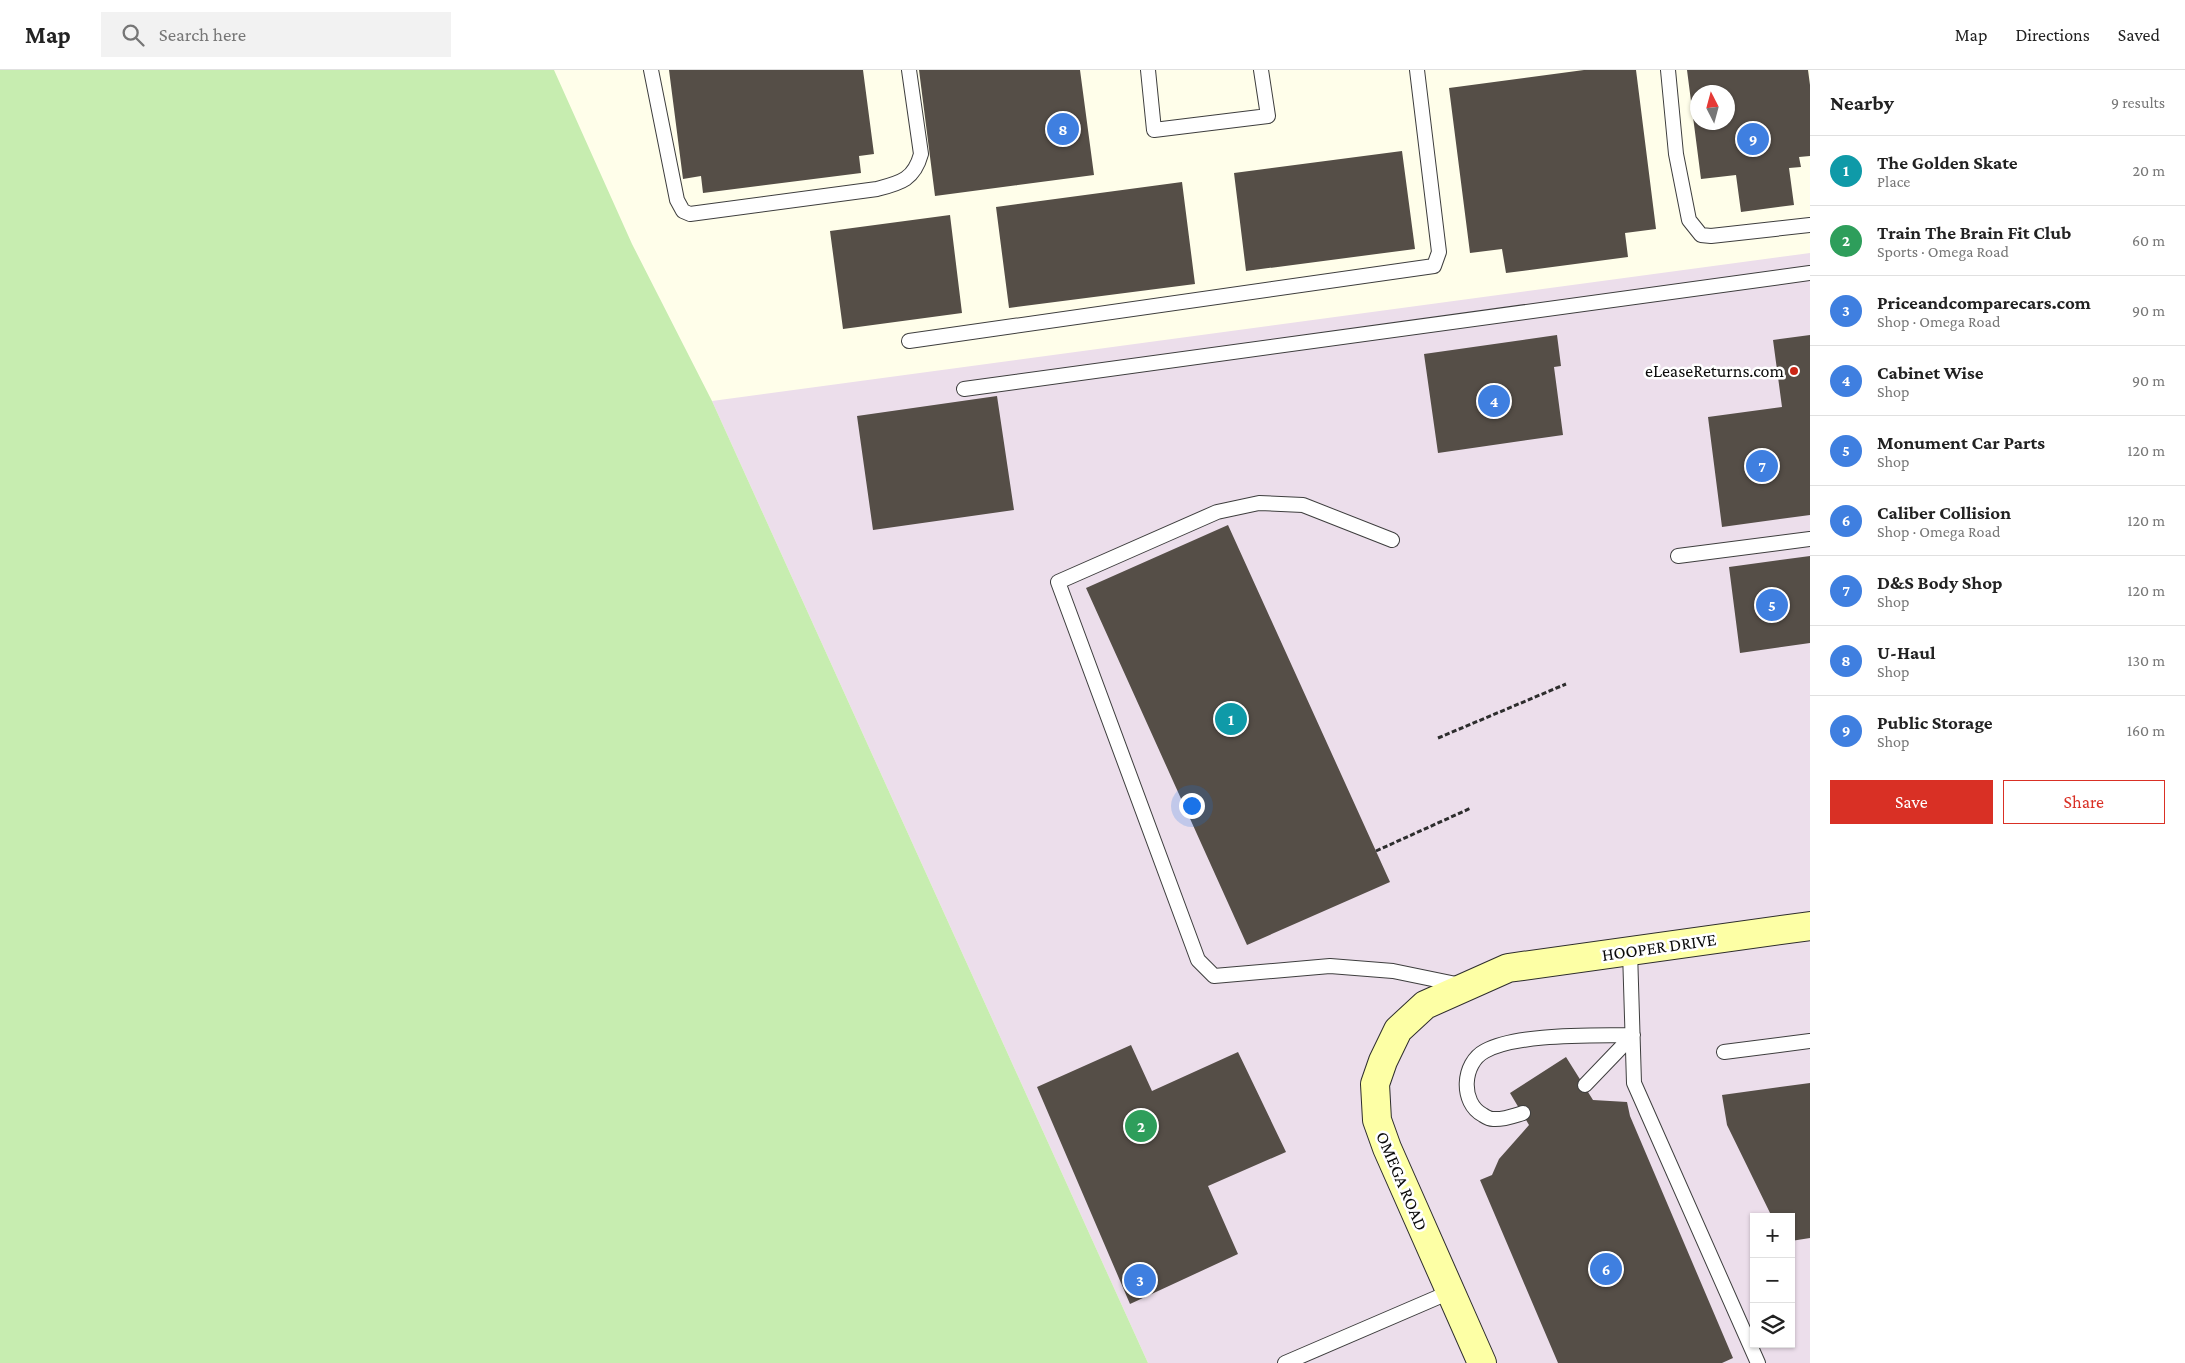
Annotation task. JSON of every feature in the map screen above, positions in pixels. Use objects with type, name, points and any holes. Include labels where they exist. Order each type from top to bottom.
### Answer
[{"type":"street","name":"HOOPER DRIVE","points":[[1508,968],[1810,926]]},
{"type":"street","name":"OMEGA ROAD","points":[[1476,1361],[1450,1292],[1386,1148],[1376,1120],[1375,1084],[1383,1061],[1398,1030],[1425,1005],[1508,968]]},
{"type":"lane","points":[[651,70],[677,200],[684,211],[690,214],[876,189],[896,184],[910,176],[918,166],[921,154],[909,70]]},
{"type":"lane","points":[[1148,70],[1154,130],[1268,116],[1261,70]]},
{"type":"lane","points":[[908,341],[1434,266],[1439,252],[1417,70]]},
{"type":"lane","points":[[1668,70],[1676,154],[1687,211],[1689,220],[1701,235],[1711,236],[1810,225]]},
{"type":"lane","points":[[964,389],[1810,273]]},
{"type":"lane","points":[[1392,540],[1303,506],[1259,503],[1217,512],[1058,582],[1198,960],[1214,976],[1330,966],[1393,971],[1467,987]]},
{"type":"lane","points":[[1678,556],[1810,539]]},
{"type":"lane","points":[[1630,951],[1634,1083],[1758,1363]]},
{"type":"lane","points":[[1585,1086],[1633,1035]]},
{"type":"lane","points":[[1523,1113],[1508,1118],[1491,1120],[1477,1112],[1468,1098],[1467,1082],[1472,1064],[1483,1052],[1498,1045],[1539,1038],[1633,1035]]},
{"type":"lane","points":[[1724,1052],[1810,1041]]},
{"type":"lane","points":[[1285,1363],[1450,1292]]},
{"type":"path","points":[[1438,738],[1566,684]]},
{"type":"path","points":[[1376,850],[1471,808]]},
{"type":"shaded area","points":[[1810,253],[1810,1363],[1148,1363],[712,401]]},
{"type":"green space","points":[[0,70],[554,70],[632,244],[712,401],[1148,1363],[0,1363]]},
{"type":"building","points":[[669,70],[863,70],[874,154],[859,156],[861,173],[703,193],[701,176],[683,179]]},
{"type":"building","points":[[919,70],[1080,70],[1094,175],[935,196]]},
{"type":"building","points":[[1584,70],[1636,70],[1656,229],[1625,233],[1628,257],[1506,273],[1502,249],[1470,253],[1449,88]]},
{"type":"building","points":[[1687,70],[1808,70],[1810,85],[1810,156],[1799,157],[1801,167],[1789,168],[1794,205],[1741,212],[1736,175],[1701,179],[1695,130],[1735,130],[1735,85],[1690,85],[1690,93]]},
{"type":"building","points":[[1402,151],[1415,249],[1246,271],[1234,173]]},
{"type":"building","points":[[1182,182],[1195,284],[1009,308],[996,207]]},
{"type":"building","points":[[950,215],[962,313],[843,329],[830,231]]},
{"type":"building","points":[[1557,335],[1561,366],[1554,367],[1563,435],[1438,453],[1424,354]]},
{"type":"building","points":[[1810,335],[1810,515],[1722,527],[1708,417],[1782,407],[1773,340]]},
{"type":"building","points":[[997,396],[1014,510],[873,530],[857,416]]},
{"type":"building","points":[[1228,525],[1390,882],[1247,945],[1086,588]]},
{"type":"building","points":[[1810,556],[1810,643],[1740,653],[1729,567]]},
{"type":"building","points":[[1131,1045],[1152,1091],[1238,1052],[1286,1152],[1208,1186],[1238,1254],[1130,1304],[1037,1087]]},
{"type":"building","points":[[1566,1057],[1593,1100],[1627,1102],[1630,1116],[1733,1358],[1722,1363],[1558,1363],[1480,1180],[1492,1175],[1499,1159],[1529,1125],[1510,1093]]},
{"type":"building","points":[[1810,1083],[1810,1238],[1795,1240],[1795,1213],[1770,1213],[1727,1125],[1722,1095]]},
{"type":"place","name":"U-Haul","points":[[1063,129]]},
{"type":"place","name":"Public Storage","points":[[1753,139]]},
{"type":"place","name":"eLeaseReturns.com","points":[[1794,371]]},
{"type":"place","name":"Cabinet Wise","points":[[1494,401]]},
{"type":"place","name":"D&S Body Shop","points":[[1762,466]]},
{"type":"place","name":"Monument Car Parts","points":[[1772,605]]},
{"type":"place","name":"The Golden Skate","points":[[1231,719]]},
{"type":"place","name":"Train The Brain Fit Club","points":[[1141,1126]]},
{"type":"place","name":"Caliber Collision","points":[[1606,1269]]},
{"type":"place","name":"Priceandcomparecars.com","points":[[1140,1280]]}]
